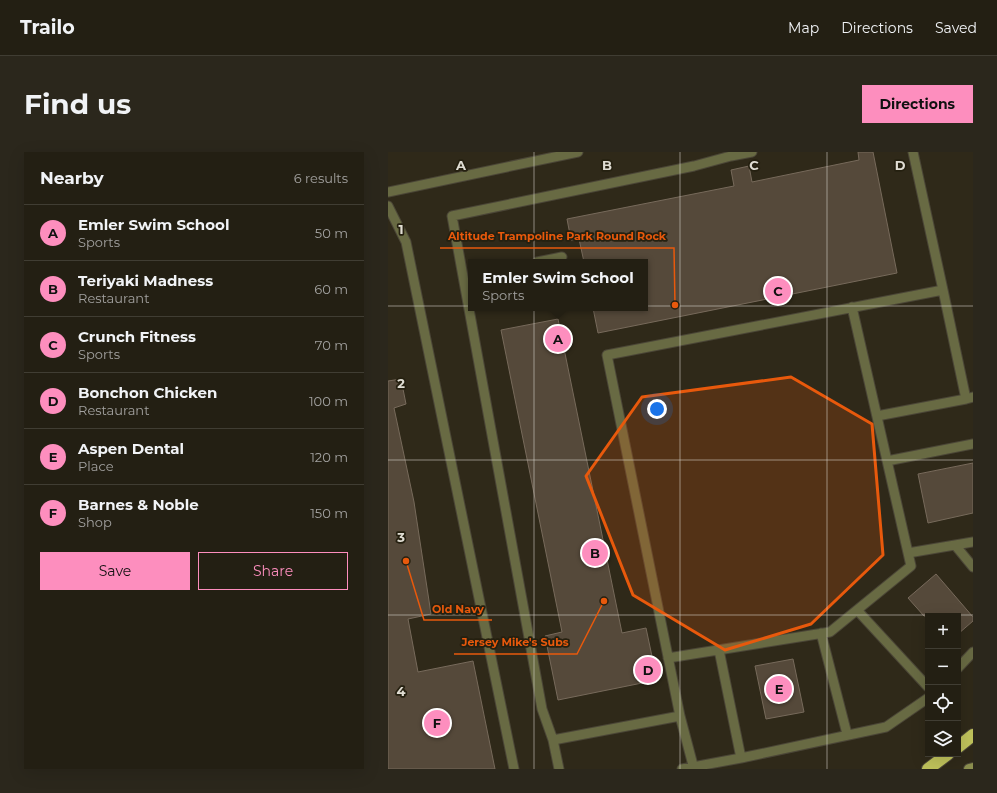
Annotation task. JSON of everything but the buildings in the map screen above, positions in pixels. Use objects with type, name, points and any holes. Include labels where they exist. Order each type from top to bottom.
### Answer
[{"type":"highway","points":[[961,745],[973,735]]},
{"type":"highway","points":[[928,769],[944,757]]},
{"type":"main road","points":[[969,769],[973,768]]},
{"type":"lane","points":[[388,192],[578,152]]},
{"type":"lane","points":[[467,275],[452,216],[694,166],[752,152]]},
{"type":"lane","points":[[876,416],[969,398],[943,290],[913,152]]},
{"type":"lane","points":[[388,206],[406,242],[514,769]]},
{"type":"lane","points":[[552,259],[562,257]]},
{"type":"lane","points":[[694,768],[680,716],[607,354],[943,290]]},
{"type":"lane","points":[[668,658],[830,632],[911,566],[852,307]]},
{"type":"lane","points":[[473,311],[542,709],[553,740],[559,769]]},
{"type":"lane","points":[[887,461],[973,444]]},
{"type":"lane","points":[[908,552],[973,542]]},
{"type":"lane","points":[[955,545],[973,567]]},
{"type":"lane","points":[[857,610],[926,685]]},
{"type":"lane","points":[[821,634],[848,734]]},
{"type":"lane","points":[[719,650],[741,758]]},
{"type":"lane","points":[[961,665],[973,652]]},
{"type":"lane","points":[[682,769],[694,768],[886,727],[925,700]]},
{"type":"lane","points":[[553,740],[680,716]]},
{"type":"highlighted area","points":[[791,377],[872,424],[883,555],[811,624],[725,650],[633,595],[586,476],[642,397]]},
{"type":"place","name":"Crunch Fitness","points":[[778,291]]},
{"type":"place","name":"Altitude Trampoline Park Round Rock","points":[[675,305]]},
{"type":"place","name":"Emler Swim School","points":[[558,339]]},
{"type":"place","name":"Teriyaki Madness","points":[[595,553]]},
{"type":"place","name":"Old Navy","points":[[406,561]]},
{"type":"place","name":"Jersey Mike's Subs","points":[[604,601]]},
{"type":"place","name":"Bonchon Chicken","points":[[648,670]]},
{"type":"place","name":"Aspen Dental","points":[[779,689]]},
{"type":"place","name":"Barnes & Noble","points":[[437,723]]}]
